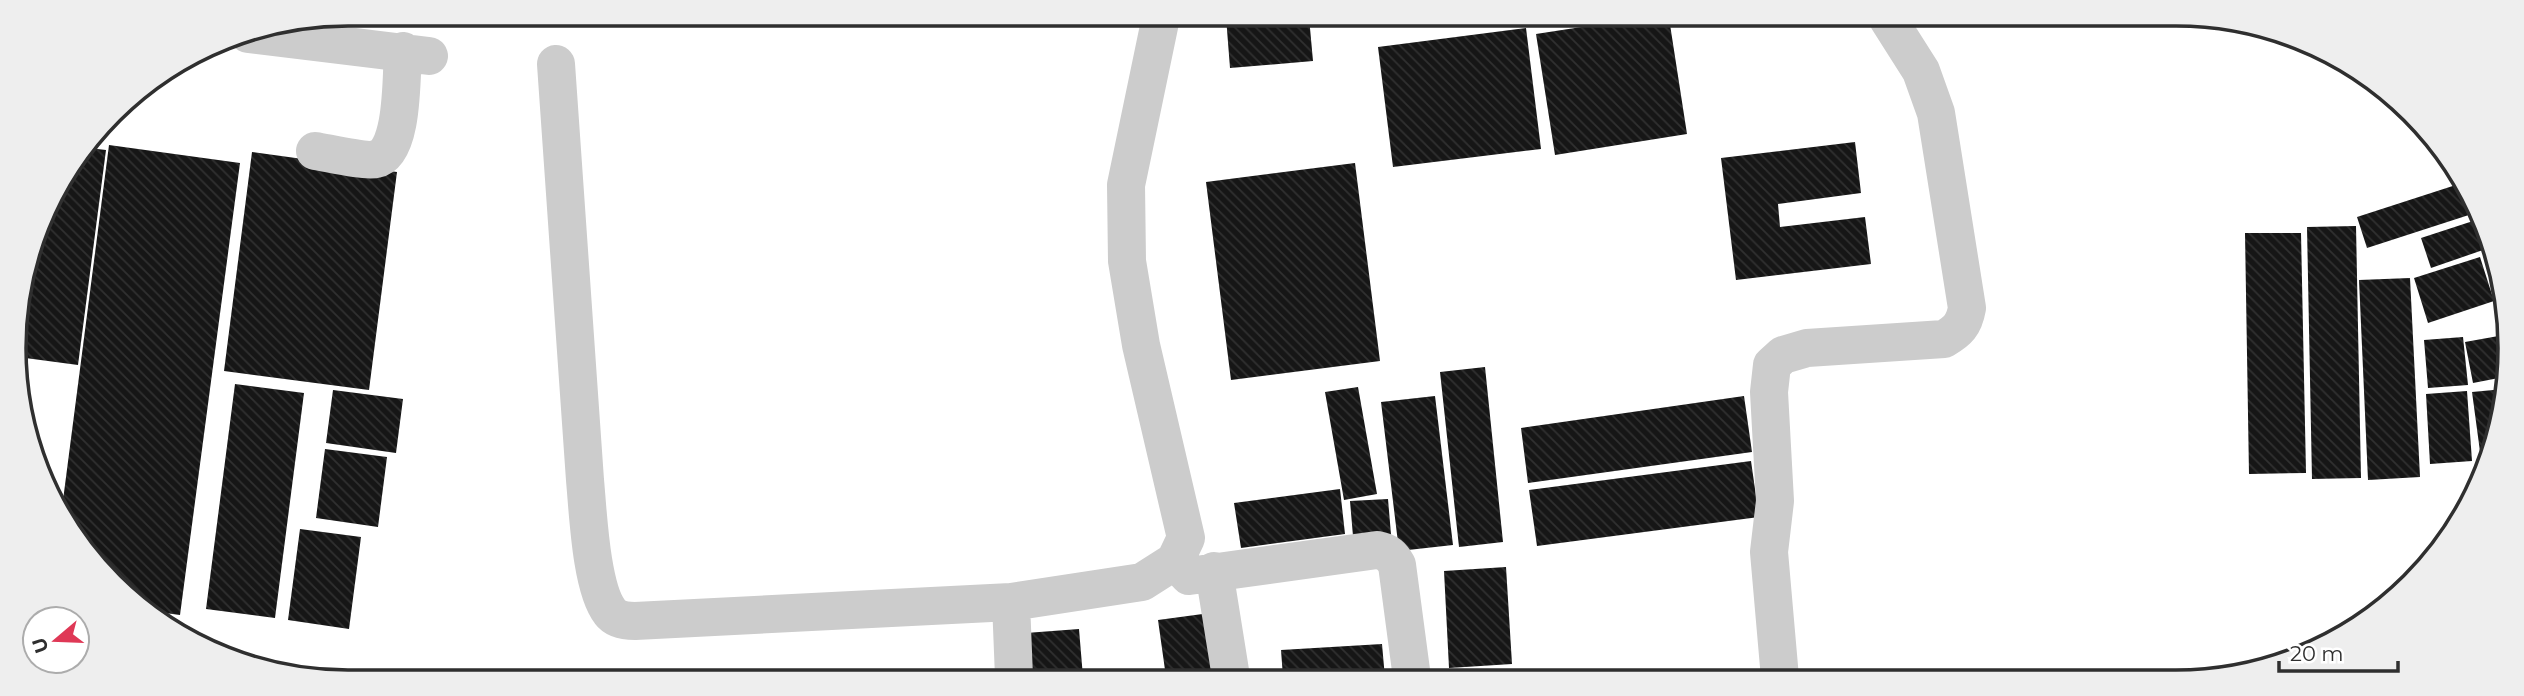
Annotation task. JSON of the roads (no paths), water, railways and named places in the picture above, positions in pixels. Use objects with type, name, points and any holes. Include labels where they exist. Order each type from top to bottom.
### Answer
[{"type":"street","points":[[556,64],[584,480],[601,593],[611,614],[623,621],[635,621],[1011,602],[1142,582],[1175,561],[1186,538],[1141,345],[1127,261],[1126,185],[1159,26]]},
{"type":"street","points":[[1779,670],[1769,552],[1775,501],[1769,392],[1772,365],[1783,355],[1807,348],[1944,339],[1957,332],[1964,322],[1967,309],[1936,113],[1921,71],[1892,26]]},
{"type":"street","points":[[293,32],[416,54],[399,112],[393,144],[386,154],[375,160],[315,151]]},
{"type":"street","points":[[1175,561],[1189,576],[1377,550],[1385,552],[1397,565],[1411,670]]},
{"type":"street","points":[[1214,571],[1230,670]]},
{"type":"street","points":[[1011,602],[1014,670]]}]
